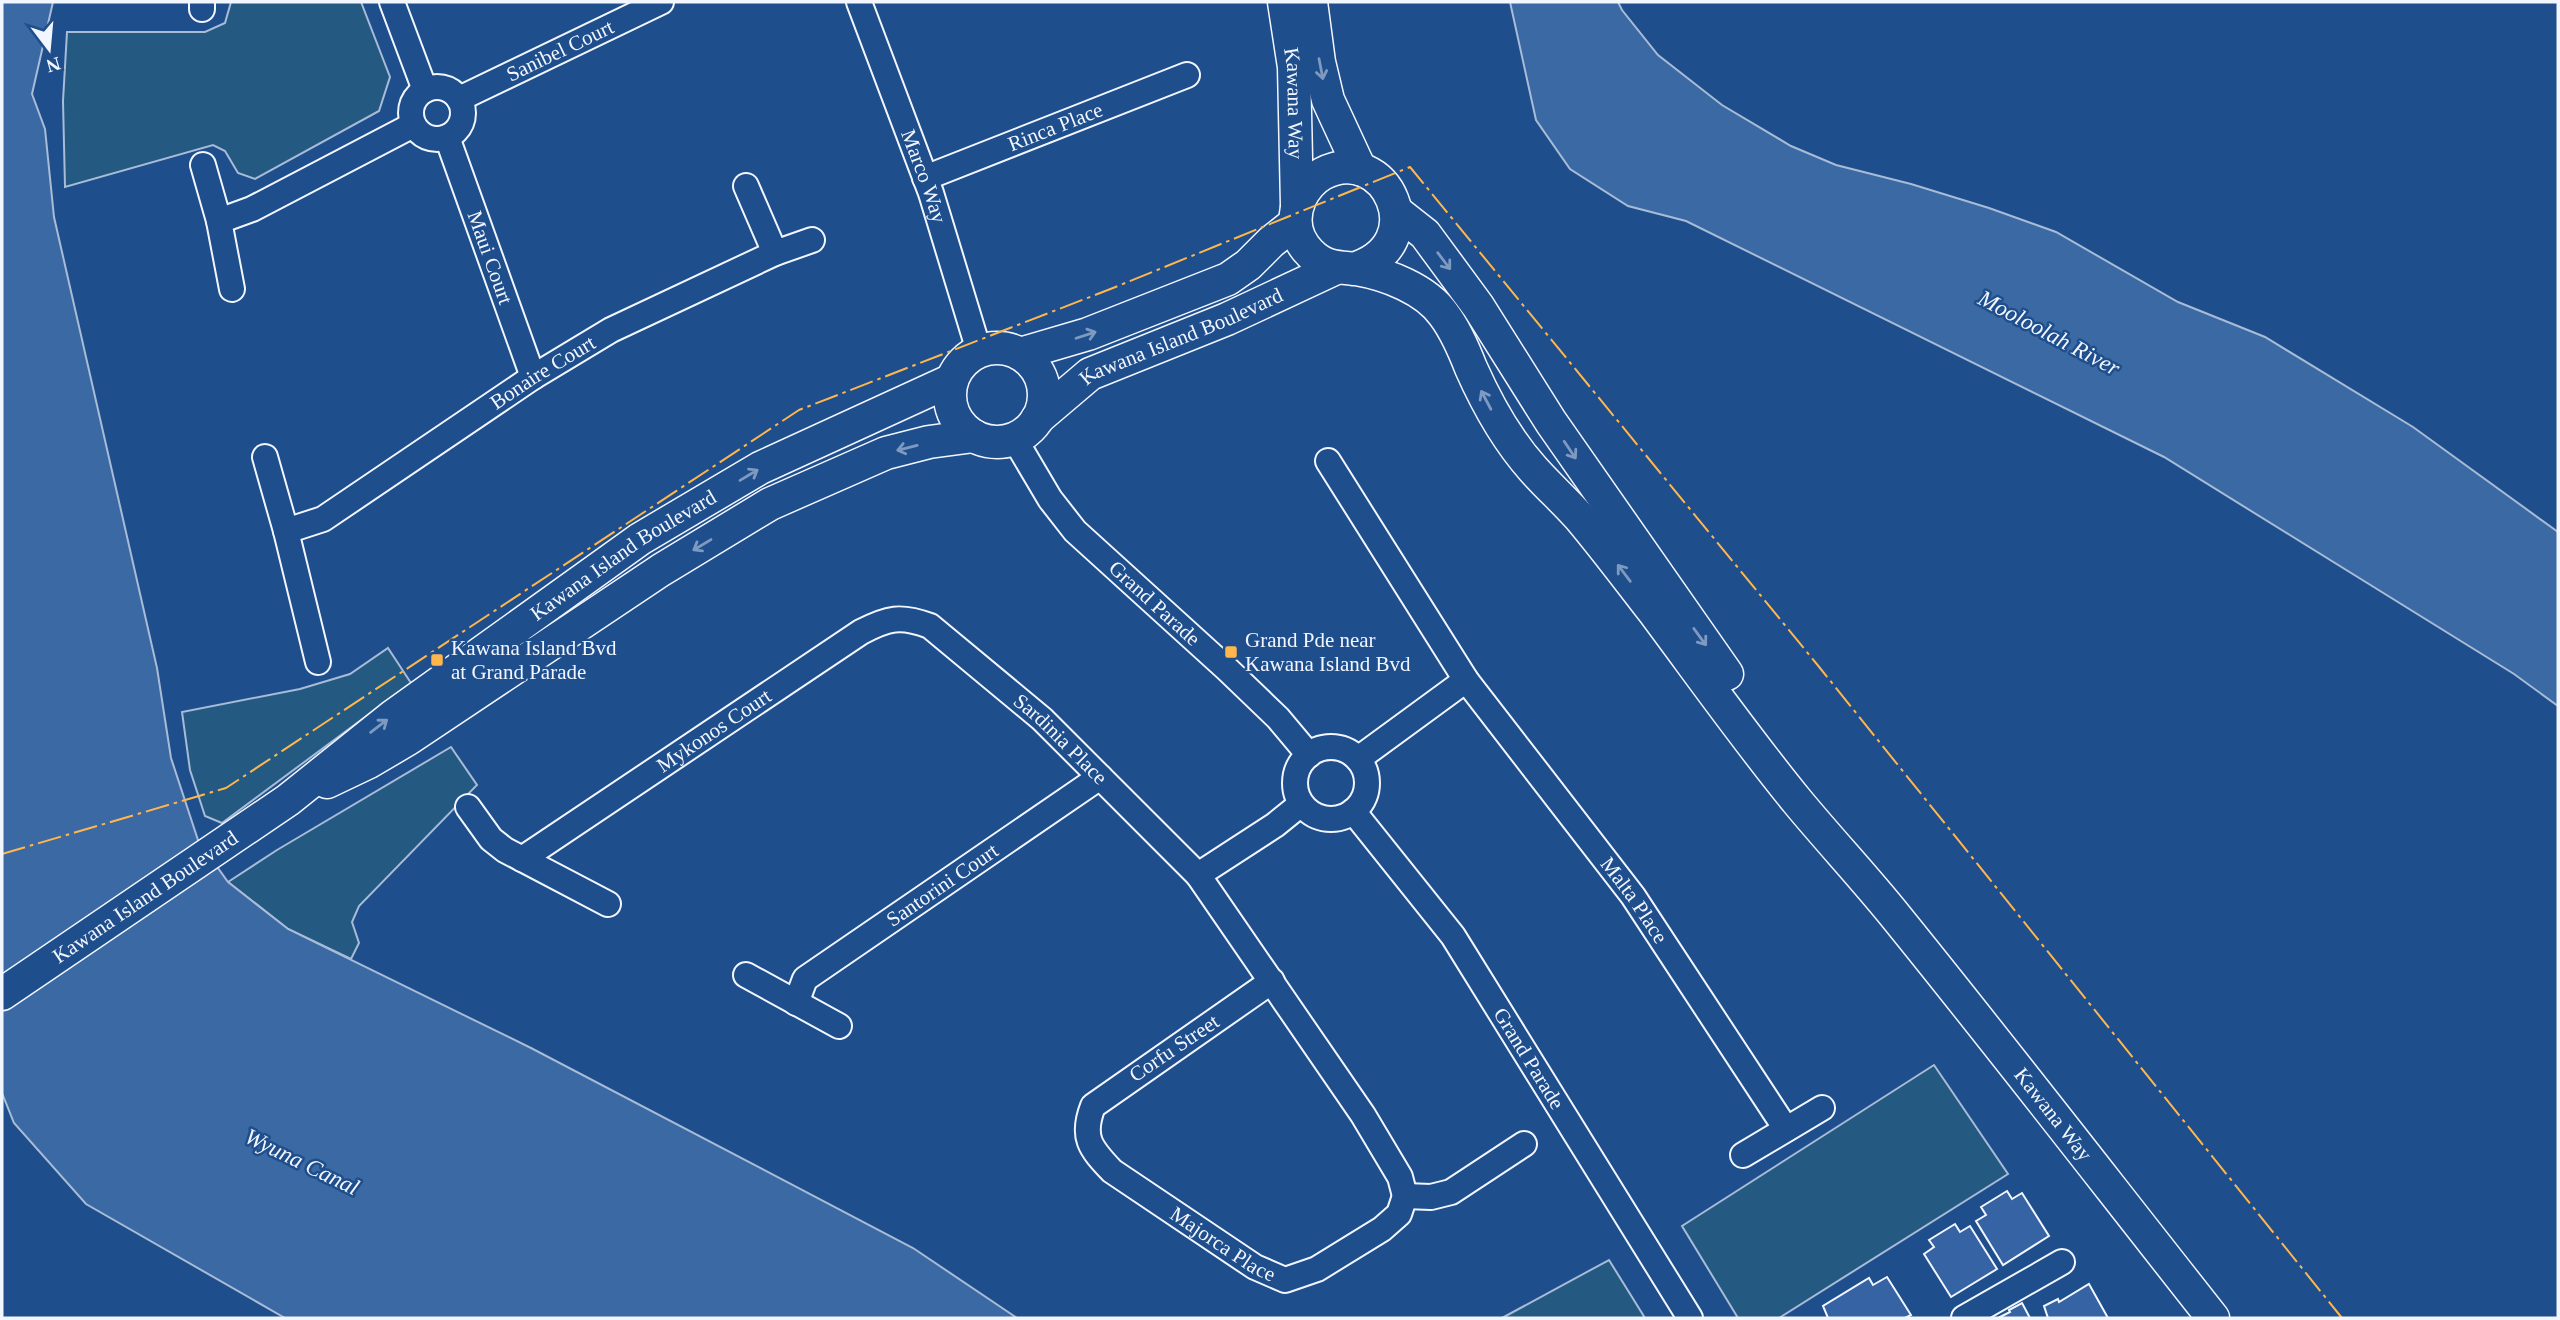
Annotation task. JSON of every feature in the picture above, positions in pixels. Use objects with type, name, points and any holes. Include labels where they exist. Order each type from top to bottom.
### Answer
[{"type":"main road","name":"Kawana Way","points":[[1284,2],[1294,67],[1296,214]]},
{"type":"main road","name":"Kawana Way","points":[[1311,2],[1319,62],[1328,100],[1360,169]]},
{"type":"main road","points":[[1343,167],[1360,169],[1375,176],[1387,187],[1398,212],[1425,234],[1478,306],[1581,466],[1895,914],[1797,801],[1601,543],[1531,468],[1498,421],[1442,312],[1420,293],[1386,276],[1343,269],[1317,260],[1306,250],[1299,238],[1296,214],[1309,185],[1328,171],[1343,167]]},
{"type":"main road","points":[[1343,269],[1367,265],[1379,257],[1389,246],[1395,233],[1398,212]]},
{"type":"main road","name":"Kawana Island Boulevard","points":[[1020,354],[1088,334],[1228,279],[1248,265],[1296,214]]},
{"type":"main road","name":"Kawana Island Boulevard","points":[[1026,428],[1090,374],[1343,269]]},
{"type":"main road","points":[[1007,349],[1020,354],[1039,374],[1043,388],[1043,403],[1026,428],[998,442],[974,436],[962,427],[953,413],[950,398],[958,368],[979,351],[1007,349]]},
{"type":"main road","name":"Kawana Island Boulevard","points":[[2,994],[288,800],[383,723],[640,539],[760,468],[953,380]]},
{"type":"main road","name":"Kawana Island Boulevard","points":[[288,800],[369,762],[408,739],[661,569],[770,504],[886,453],[974,436]]},
{"type":"main road","name":"Kawana Way","points":[[1895,914],[2213,1318]]},
{"type":"street","points":[[392,2],[425,90]]},
{"type":"street","name":"Sanibel Court","points":[[459,99],[661,2]]},
{"type":"street","name":"Marco Way","points":[[859,2],[925,178],[979,351]]},
{"type":"street","name":"Rinca Place","points":[[925,178],[1187,75]]},
{"type":"street","points":[[432,87],[447,89],[459,99],[463,106],[462,121],[454,134],[432,139],[413,125],[411,117],[414,101],[425,90],[432,87]]},
{"type":"street","points":[[219,220],[252,209],[413,125]]},
{"type":"street","name":"Maui Court","points":[[447,137],[533,377]]},
{"type":"street","points":[[203,165],[219,220],[232,289]]},
{"type":"street","points":[[746,186],[775,253]]},
{"type":"street","name":"Bonaire Court","points":[[286,531],[323,519],[533,377],[611,330],[775,253],[812,240]]},
{"type":"street","name":"Grand Parade","points":[[1026,428],[1049,499],[1075,531],[1227,669],[1278,719],[1309,755]]},
{"type":"street","points":[[265,457],[318,662]]},
{"type":"street","name":"Malta Place","points":[[1328,461],[1466,680],[1633,896],[1786,1129]]},
{"type":"street","name":"Mykonos Court","points":[[522,859],[861,632],[886,619],[911,619]]},
{"type":"street","name":"Sardinia Place","points":[[911,619],[930,626],[1042,719],[1198,875],[1391,1158],[1405,1196]]},
{"type":"street","points":[[1358,760],[1466,680]]},
{"type":"street","points":[[1339,748],[1358,760],[1363,767],[1367,786],[1365,796],[1353,811],[1343,817],[1331,819],[1320,817],[1301,804],[1295,783],[1296,773],[1301,762],[1309,755],[1318,749],[1339,748]]},
{"type":"street","name":"Santorini Court","points":[[796,1003],[805,979],[1100,777]]},
{"type":"street","points":[[1198,875],[1275,825],[1301,804]]},
{"type":"street","points":[[468,807],[491,839],[505,850],[608,904]]},
{"type":"street","name":"Grand Parade","points":[[1353,811],[1453,936],[1690,1318]]},
{"type":"street","points":[[747,975],[839,1026]]},
{"type":"street","name":"Corfu Street","points":[[1086,1123],[1093,1105],[1108,1093],[1272,981]]},
{"type":"street","points":[[1743,1155],[1822,1108]]},
{"type":"street","name":"Majorca Place","points":[[1086,1123],[1092,1150],[1112,1171],[1255,1267],[1285,1280],[1317,1269],[1382,1229],[1399,1214],[1405,1196]]},
{"type":"street","points":[[1405,1196],[1431,1197],[1451,1192],[1524,1144]]},
{"type":"street","points":[[1964,1318],[2062,1262]]},
{"type":"shaded area","points":[[231,2],[361,2],[390,77],[379,111],[255,179],[238,173],[225,151],[213,145],[65,187],[63,101],[67,32],[205,32],[225,23]]},
{"type":"shaded area","points":[[388,648],[411,683],[222,823],[205,816],[190,770],[182,712],[300,689],[350,674]]},
{"type":"shaded area","points":[[451,747],[477,785],[359,906],[352,922],[359,943],[351,959],[288,929],[228,882],[277,850]]},
{"type":"shaded area","points":[[1934,1065],[2008,1174],[1779,1318],[1738,1318],[1682,1226]]},
{"type":"shaded area","points":[[1609,1260],[1645,1318],[1502,1318]]},
{"type":"water","name":"Wyuna Canal","points":[[2,2],[53,2],[32,94],[45,129],[54,217],[157,668],[171,758],[198,840],[228,882],[288,929],[531,1048],[913,1248],[1017,1318],[285,1318],[86,1204],[14,1123],[2,1093]]},
{"type":"water","name":"Mooloolah River","points":[[1510,2],[1618,2],[1658,55],[1722,105],[1791,146],[1836,165],[1911,184],[2056,232],[2178,302],[2265,337],[2413,427],[2558,532],[2558,706],[2514,674],[2164,457],[1686,221],[1628,206],[1570,169],[1536,120]]},
{"type":"building","points":[[2007,1191],[2012,1199],[2022,1193],[2049,1236],[2003,1265],[1976,1221],[1986,1215],[1981,1207]]},
{"type":"building","points":[[1955,1224],[1960,1232],[1970,1226],[1997,1269],[1951,1297],[1924,1254],[1934,1247],[1929,1240]]},
{"type":"building","points":[[1887,1277],[1911,1315],[1905,1318],[1828,1318],[1823,1306],[1869,1278],[1873,1285]]},
{"type":"building","points":[[2089,1284],[2108,1318],[2048,1318],[2044,1306],[2058,1299],[2059,1302]]},
{"type":"building","points":[[2022,1303],[2030,1318],[1998,1318],[2010,1312],[2009,1310]]},
{"type":"power","points":[[2,854],[226,788],[799,410],[1113,288],[1410,167],[1820,668],[2342,1318]]},
{"type":"place","name":"Grand Pde near Kawana Island Bvd","points":[[1231,652]]},
{"type":"place","name":"Kawana Island Bvd at Grand Parade","points":[[437,660]]}]
